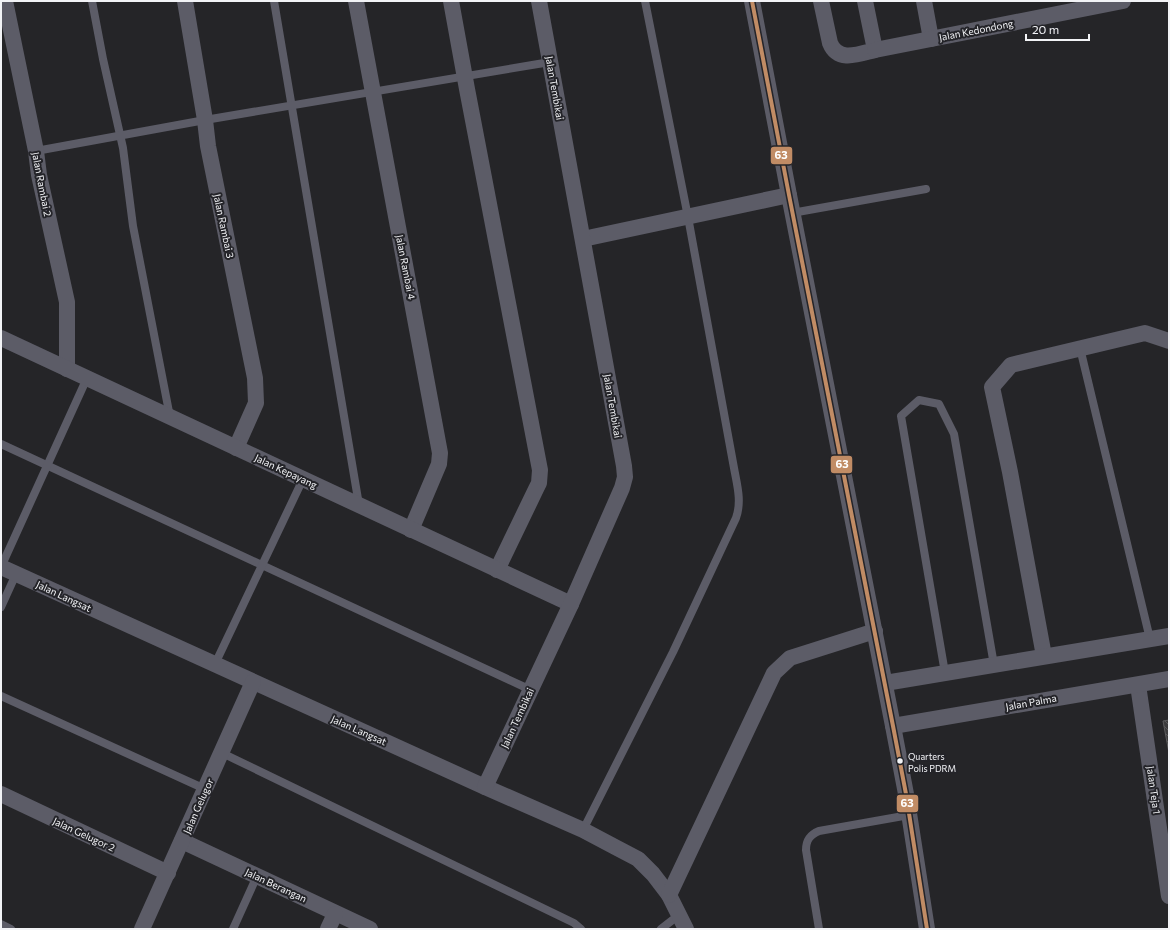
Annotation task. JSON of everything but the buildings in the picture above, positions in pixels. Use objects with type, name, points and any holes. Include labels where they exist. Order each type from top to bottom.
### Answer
[{"type":"street","name":"Jalan Rambai 2","points":[[5,1],[36,151],[39,175],[67,302],[67,369]]},
{"type":"street","name":"Jalan Rambai 3","points":[[185,1],[206,120],[208,146],[255,378],[256,403],[236,448]]},
{"type":"street","name":"Jalan Rambai 4","points":[[356,1],[440,453],[437,469],[411,530]]},
{"type":"street","points":[[451,1],[464,77],[540,470],[539,483],[497,570]]},
{"type":"street","name":"Jalan Tembikai","points":[[485,787],[531,690],[622,488],[625,471],[539,1]]},
{"type":"street","points":[[752,1],[792,213],[885,683],[909,815],[927,929]]},
{"type":"street","name":"Jalan Kedondong","points":[[821,1],[832,49],[842,56],[1114,2]]},
{"type":"street","points":[[865,1],[875,50]]},
{"type":"street","points":[[924,1],[931,39]]},
{"type":"street","points":[[583,240],[789,195]]},
{"type":"street","points":[[1044,656],[1010,472],[992,387],[1011,365],[1145,333],[1169,340]]},
{"type":"street","name":"Jalan Kepayang","points":[[1,338],[570,604]]},
{"type":"street","name":"Jalan Langsat","points":[[1,567],[582,830],[638,860],[653,874],[669,895],[686,929]]},
{"type":"street","points":[[669,895],[774,673],[790,658],[875,631]]},
{"type":"street","points":[[885,683],[1169,636]]},
{"type":"street","name":"Jalan Palma","points":[[893,726],[1169,679]]},
{"type":"street","name":"Jalan Gelugor","points":[[142,929],[253,682]]},
{"type":"street","name":"Jalan Teja 1","points":[[1138,684],[1169,896]]},
{"type":"street","name":"Jalan Gelugor 2","points":[[1,794],[168,873]]},
{"type":"street","name":"Jalan Berangan","points":[[182,841],[335,914],[370,929]]},
{"type":"street","points":[[328,929],[335,914]]},
{"type":"lane","points":[[92,1],[122,148],[133,226],[170,417]]},
{"type":"lane","points":[[274,1],[359,505]]},
{"type":"lane","points":[[582,830],[673,652],[736,518],[739,507],[739,495],[688,217],[645,1]]},
{"type":"lane","points":[[36,151],[206,120],[550,62]]},
{"type":"lane","points":[[792,213],[926,189]]},
{"type":"lane","points":[[1080,348],[1150,639]]},
{"type":"lane","points":[[1,567],[87,378]]},
{"type":"lane","points":[[945,673],[901,416],[919,400],[939,404],[954,434],[994,665]]},
{"type":"lane","points":[[1,444],[531,690]]},
{"type":"lane","points":[[215,664],[302,479]]},
{"type":"lane","points":[[1,607],[16,574]]},
{"type":"lane","points":[[1,696],[205,789]]},
{"type":"lane","points":[[222,752],[574,923],[581,929]]},
{"type":"lane","points":[[819,929],[806,850],[806,843],[809,838],[819,831],[909,815]]},
{"type":"lane","points":[[233,929],[257,876]]},
{"type":"lane","points":[[661,929],[679,915]]},
{"type":"lane","points":[[1,924],[11,929]]},
{"type":"transit line","name":"63","points":[[752,1],[906,794],[927,929]]},
{"type":"place","name":"Quarters Polis PDRM","points":[[900,761]]}]
